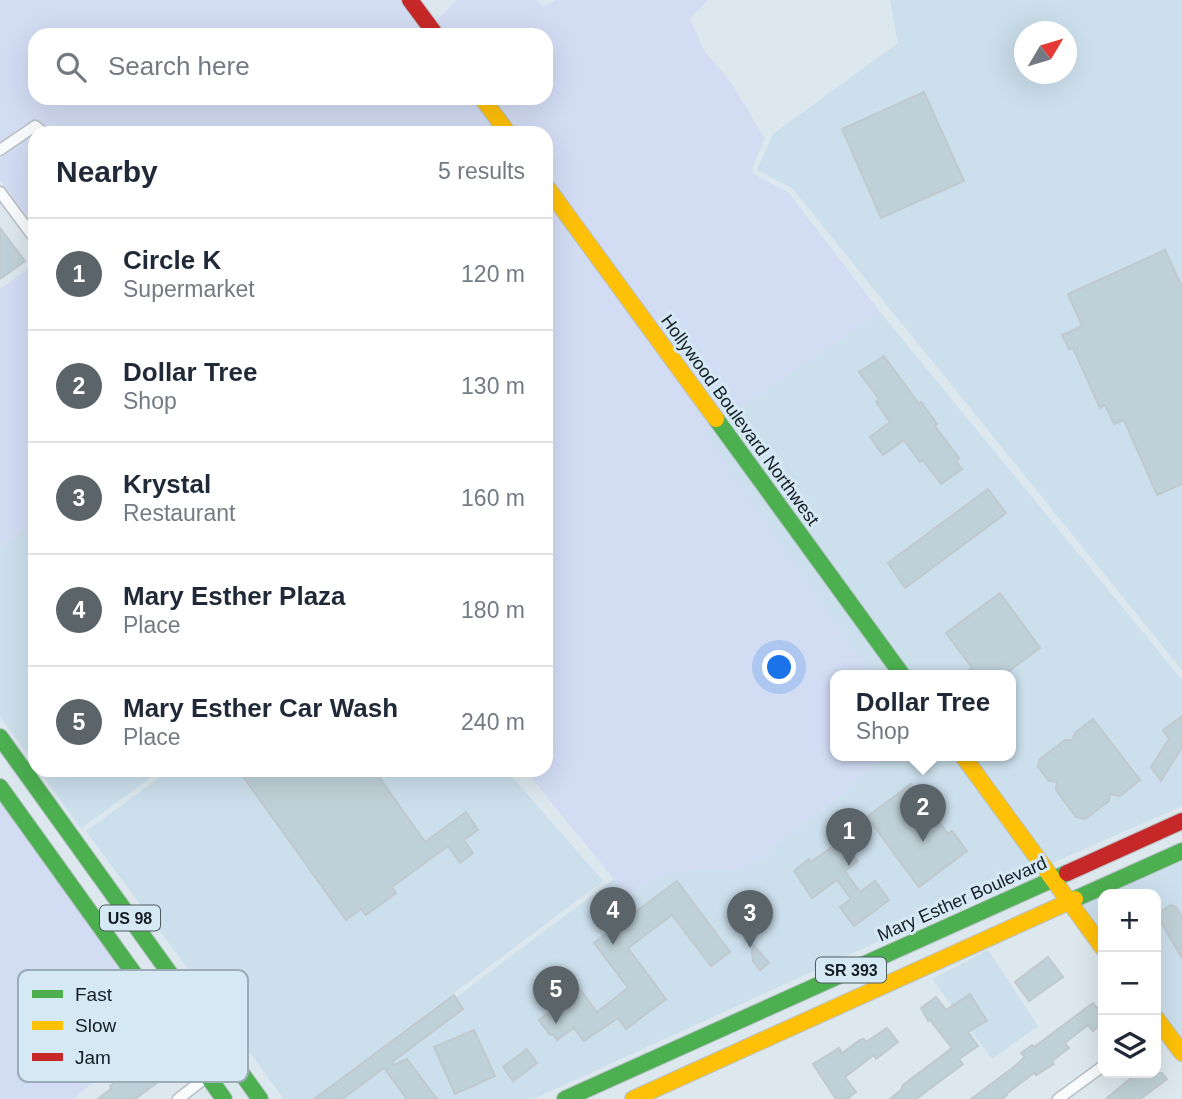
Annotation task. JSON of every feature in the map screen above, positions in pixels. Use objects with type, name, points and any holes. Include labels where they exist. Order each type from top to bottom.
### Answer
[{"type":"main road","points":[[413,1],[431,28]]},
{"type":"main road","points":[[487,105],[503,126]]},
{"type":"main road","name":"Hollywood Boulevard Northwest","points":[[553,196],[899,670]]},
{"type":"main road","name":"US 98","points":[[0,737],[28,776]]},
{"type":"main road","points":[[966,761],[1098,941]]},
{"type":"main road","name":"US 98","points":[[29,777],[167,970]]},
{"type":"main road","name":"US 98","points":[[0,787],[132,970]]},
{"type":"main road","name":"Mary Esther Boulevard","points":[[565,1099],[1182,821]]},
{"type":"main road","name":"SR 393","points":[[633,1099],[1182,851]]},
{"type":"main road","points":[[1161,1028],[1182,1054]]},
{"type":"main road","name":"US 98","points":[[212,1082],[224,1099]]},
{"type":"main road","name":"US 98","points":[[248,1082],[260,1099]]},
{"type":"street","points":[[0,150],[28,130]]},
{"type":"street","points":[[0,192],[28,230]]},
{"type":"street","points":[[1058,1099],[1098,1070]]},
{"type":"street","points":[[178,1099],[200,1082]]},
{"type":"shaded area","points":[[0,0],[402,0],[422,28],[28,28],[28,105],[478,105],[494,126],[44,126],[32,123],[21,127],[0,143]]},
{"type":"shaded area","points":[[457,0],[537,0],[543,7],[556,0],[708,0],[690,19],[705,52],[730,81],[765,139],[752,168],[753,174],[788,192],[880,312],[724,419],[553,184],[553,126],[511,126],[495,105],[553,105],[553,28],[439,28],[435,22]]},
{"type":"shaded area","points":[[890,0],[1182,0],[1182,670],[792,188],[757,170],[773,134],[898,43]]},
{"type":"shaded area","points":[[28,138],[28,218],[0,180],[0,157]]},
{"type":"shaded area","points":[[553,208],[713,427],[705,433],[870,670],[830,670],[830,761],[879,761],[846,791],[743,871],[676,871],[626,894],[531,777],[553,777]]},
{"type":"shaded area","points":[[28,269],[28,526],[0,548],[0,289]]},
{"type":"shaded area","points":[[880,312],[1182,680],[1182,806],[1050,864],[975,761],[1016,761],[1016,670],[908,670],[724,419]]},
{"type":"shaded area","points":[[713,427],[891,670],[870,670],[704,433]]},
{"type":"shaded area","points":[[28,526],[28,754],[0,716],[0,548]]},
{"type":"shaded area","points":[[879,761],[958,761],[1037,869],[533,1099],[321,1099],[614,879],[626,894],[676,871],[743,871],[846,791]]},
{"type":"shaded area","points":[[44,777],[151,777],[83,827],[82,830]]},
{"type":"shaded area","points":[[160,777],[512,777],[603,881],[313,1099],[284,1099],[248,1050],[248,970],[189,970],[86,831]]},
{"type":"shaded area","points":[[0,802],[123,970],[18,970],[18,1082],[93,1082],[73,1099],[0,1099]]},
{"type":"shaded area","points":[[1182,861],[1182,1042],[1161,1014],[1161,889],[1118,889]]},
{"type":"shaded area","points":[[1098,898],[1098,929],[1081,906]]},
{"type":"shaded area","points":[[988,950],[1038,1026],[992,1059],[932,979]]},
{"type":"building","points":[[924,92],[964,181],[881,218],[842,129]]},
{"type":"building","points":[[0,228],[25,261],[0,279]]},
{"type":"building","points":[[1165,250],[1182,287],[1182,484],[1157,495],[1124,420],[1114,424],[1105,405],[1100,408],[1073,348],[1069,349],[1062,335],[1082,326],[1068,294]]},
{"type":"building","points":[[884,356],[919,404],[921,402],[959,458],[956,461],[962,469],[941,484],[904,440],[883,455],[870,437],[890,422],[876,402],[879,399],[859,372]]},
{"type":"building","points":[[988,489],[1006,513],[905,588],[888,563]]},
{"type":"building","points":[[1000,593],[1040,648],[1010,670],[969,670],[972,668],[946,633]]},
{"type":"building","points":[[1182,716],[1182,747],[1161,781],[1151,767],[1169,739],[1163,730]]},
{"type":"building","points":[[1093,719],[1140,780],[1120,796],[1110,794],[1109,801],[1085,819],[1076,817],[1056,790],[1057,782],[1049,781],[1038,767],[1040,759],[1065,740],[1072,740],[1075,733]]},
{"type":"building","points":[[243,777],[379,777],[425,842],[466,812],[478,830],[464,840],[473,853],[460,863],[448,846],[392,887],[396,893],[366,915],[361,909],[346,920]]},
{"type":"building","points":[[911,784],[948,834],[952,831],[967,851],[919,887],[867,817]]},
{"type":"building","points":[[841,840],[858,861],[845,871],[860,892],[875,881],[889,900],[854,926],[840,907],[851,899],[837,880],[812,898],[794,871]]},
{"type":"building","points":[[677,881],[730,952],[711,966],[672,915],[628,948],[666,999],[626,1029],[618,1018],[584,1041],[574,1028],[557,1040],[553,1034],[550,1035],[539,1020],[559,1005],[551,995],[572,979],[597,1012],[628,988],[594,943]]},
{"type":"building","points":[[1171,905],[1176,907],[1182,917],[1182,958],[1161,922],[1161,911]]},
{"type":"building","points":[[751,942],[769,963],[760,970],[753,961]]},
{"type":"building","points":[[1048,957],[1063,977],[1029,1001],[1015,982]]},
{"type":"building","points":[[970,994],[987,1021],[968,1032],[978,1046],[959,1059],[963,1064],[916,1099],[890,1099],[903,1085],[952,1048],[930,1020],[928,1021],[921,1008],[936,997],[946,1010]]},
{"type":"building","points":[[454,995],[463,1009],[392,1062],[394,1065],[407,1059],[437,1099],[407,1099],[384,1068],[342,1099],[314,1099]]},
{"type":"building","points":[[1093,1003],[1098,1007],[1098,1027],[1093,1031],[1088,1025],[1065,1043],[1069,1048],[1052,1061],[1054,1064],[1036,1075],[1034,1073],[1002,1099],[971,1099],[1025,1057],[1021,1053],[1032,1045],[1034,1047]]},
{"type":"building","points":[[887,1028],[898,1042],[876,1059],[874,1055],[845,1077],[856,1092],[847,1099],[836,1099],[813,1064],[839,1048],[842,1053],[860,1040],[864,1039],[866,1042]]},
{"type":"building","points":[[474,1030],[495,1076],[455,1094],[434,1047]]},
{"type":"building","points":[[527,1049],[537,1063],[513,1081],[503,1067]]},
{"type":"building","points":[[1162,1073],[1167,1079],[1140,1099],[1106,1099],[1131,1078],[1161,1078]]},
{"type":"building","points":[[115,1082],[158,1082],[135,1099],[98,1099],[112,1088],[110,1086]]},
{"type":"traffic: fast","points":[[716,419],[899,670]]},
{"type":"traffic: fast","points":[[0,737],[28,776]]},
{"type":"traffic: fast","points":[[29,777],[167,970]]},
{"type":"traffic: fast","points":[[0,787],[131,970]]},
{"type":"traffic: fast","points":[[1075,899],[1182,851]]},
{"type":"traffic: fast","points":[[565,1099],[1067,873]]},
{"type":"traffic: fast","points":[[212,1082],[224,1099]]},
{"type":"traffic: fast","points":[[248,1082],[260,1099]]},
{"type":"traffic: slow","points":[[487,105],[503,126]]},
{"type":"traffic: slow","points":[[553,196],[716,419]]},
{"type":"traffic: slow","points":[[967,761],[1098,941]]},
{"type":"traffic: slow","points":[[633,1099],[1075,899]]},
{"type":"traffic: slow","points":[[1161,1025],[1182,1053]]},
{"type":"traffic: jam","points":[[410,0],[431,28]]},
{"type":"traffic: jam","points":[[1067,873],[1182,821]]},
{"type":"place","name":"Dollar Tree","points":[[923,842]]},
{"type":"place","name":"Circle K","points":[[849,866]]},
{"type":"place","name":"Mary Esther Plaza","points":[[613,945]]},
{"type":"place","name":"Krystal","points":[[750,948]]},
{"type":"place","name":"Mary Esther Car Wash","points":[[556,1024]]}]
